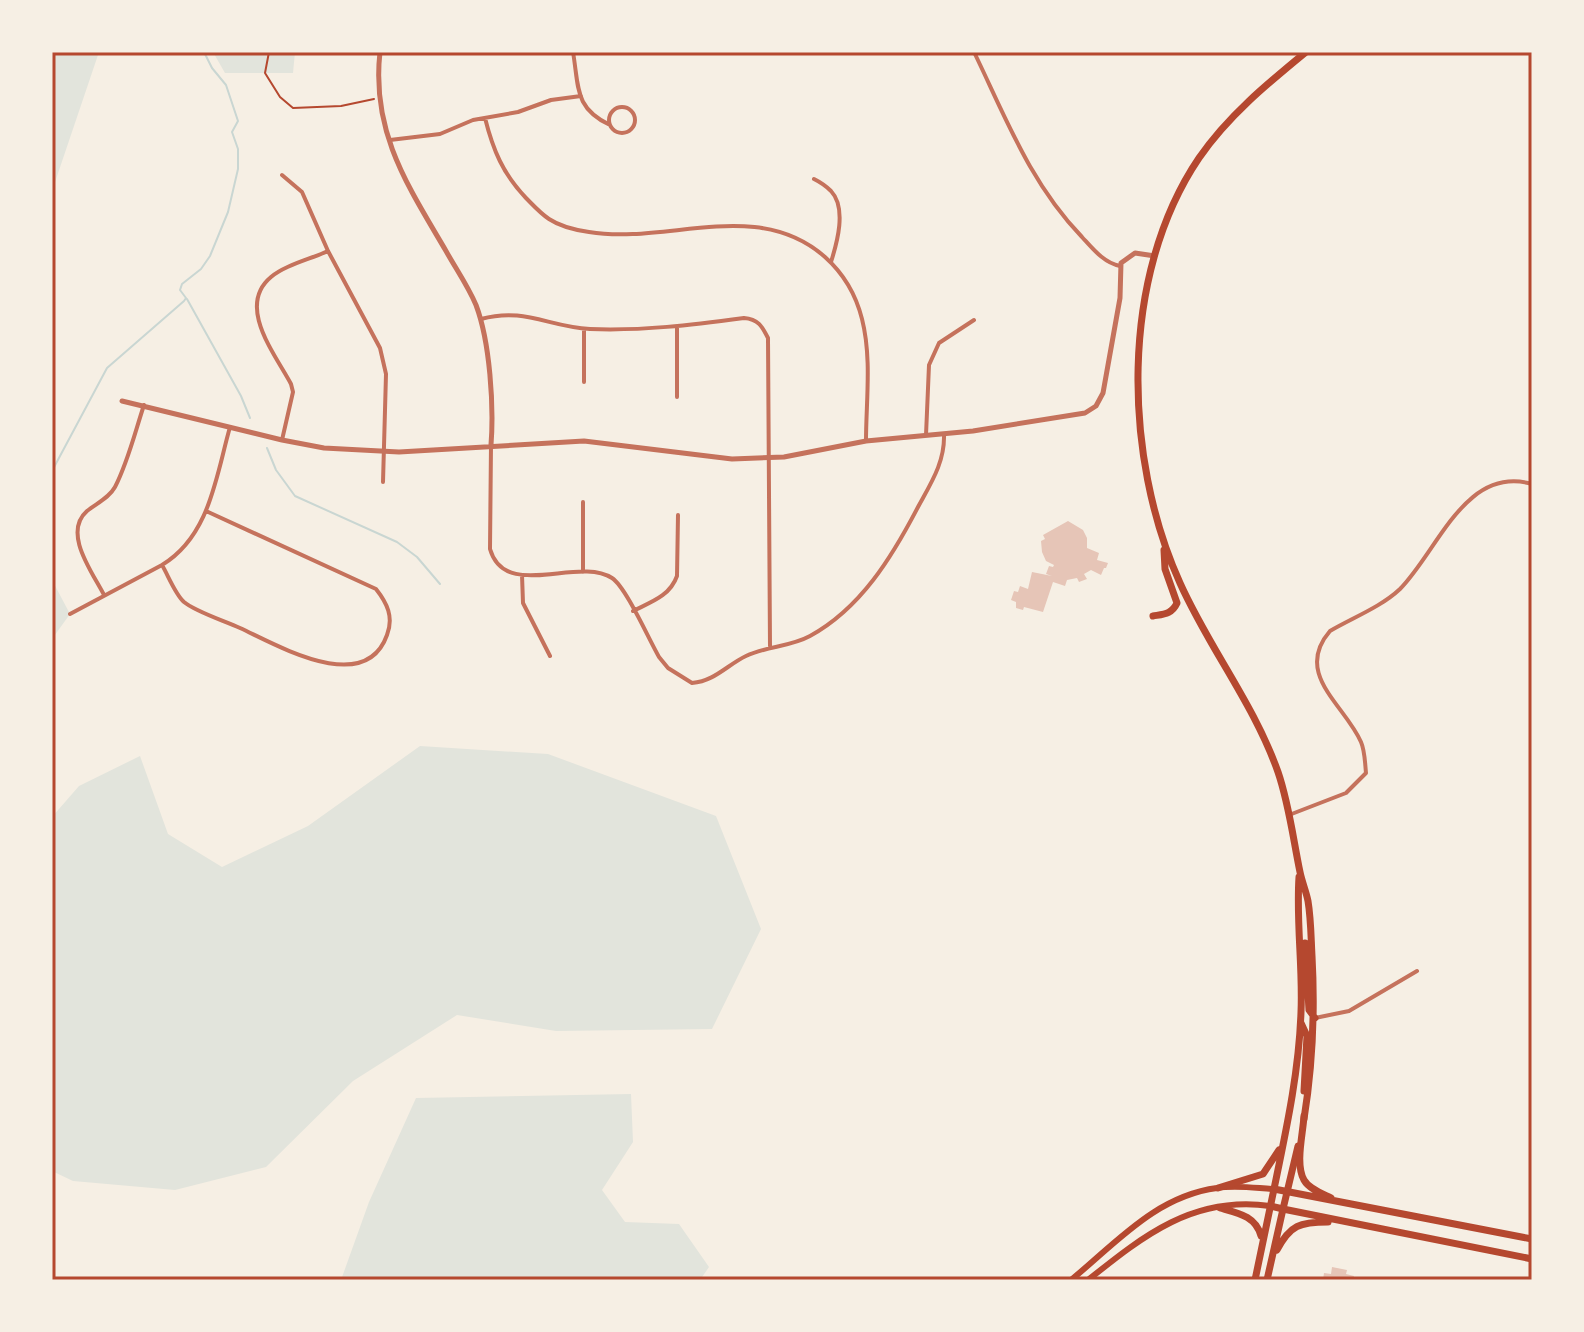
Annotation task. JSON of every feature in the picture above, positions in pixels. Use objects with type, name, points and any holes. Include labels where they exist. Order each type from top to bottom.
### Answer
[{"type":"main road","points":[[1267,1280],[1301,1133],[1312,1061],[1315,1018],[1308,902],[1277,770],[1261,731],[1197,616],[1163,540],[1149,486],[1138,380],[1141,325],[1155,256],[1176,201],[1207,147],[1253,97],[1306,52]]},
{"type":"main road","points":[[1153,616],[1168,613],[1177,603],[1165,569],[1163,540]]},
{"type":"main road","points":[[1255,1280],[1296,1074],[1301,1023],[1300,871]]},
{"type":"main road","points":[[1299,921],[1307,957],[1309,1010],[1315,1018]]},
{"type":"main road","points":[[1301,1023],[1307,1036],[1301,1133]]},
{"type":"main road","points":[[1304,1116],[1303,1180],[1312,1188],[1341,1202]]},
{"type":"main road","points":[[1071,1280],[1157,1209],[1183,1196],[1263,1174],[1284,1142]]},
{"type":"main road","points":[[1218,1188],[1274,1189],[1532,1239]]},
{"type":"main road","points":[[1088,1280],[1142,1237],[1186,1216],[1220,1208],[1270,1206],[1532,1259]]},
{"type":"main road","points":[[1220,1208],[1248,1217],[1257,1224],[1262,1238],[1260,1258]]},
{"type":"main road","points":[[1271,1263],[1287,1232],[1299,1225],[1316,1222],[1354,1224]]},
{"type":"street","points":[[380,52],[379,97],[388,140],[404,180],[466,286],[481,319],[491,445],[490,549],[499,568],[522,575],[600,572],[614,579],[668,668],[692,683],[713,678],[744,657],[770,646],[809,637],[850,606],[879,575],[940,467],[945,451],[944,434]]},
{"type":"street","points":[[573,52],[581,96],[591,114],[617,132],[625,133],[633,128],[635,116],[629,109],[618,108],[611,113],[610,125]]},
{"type":"street","points":[[974,52],[1018,147],[1043,191],[1090,246],[1109,263],[1120,266]]},
{"type":"street","points":[[388,140],[440,134],[469,122],[518,112],[551,100],[581,96]]},
{"type":"street","points":[[485,118],[505,174],[538,210],[559,224],[623,235],[691,228],[762,227],[801,240],[831,262],[852,291],[862,321],[866,349],[866,441]]},
{"type":"street","points":[[282,175],[302,192],[328,251],[380,348],[386,374],[383,482]]},
{"type":"street","points":[[814,179],[833,193],[838,205],[839,227],[831,262]]},
{"type":"street","points":[[282,440],[293,392],[260,326],[256,310],[258,296],[273,275],[328,251]]},
{"type":"street","points":[[122,401],[282,440],[324,448],[386,452],[584,441],[718,459],[769,458],[866,441],[944,434],[1085,413],[1096,406],[1104,387],[1120,298],[1120,266],[1132,254],[1155,256]]},
{"type":"street","points":[[481,319],[523,314],[584,329],[621,330],[677,327],[744,318],[754,319],[762,326],[768,338],[770,646]]},
{"type":"street","points":[[926,435],[929,365],[939,343],[974,320]]},
{"type":"street","points":[[677,327],[677,397]]},
{"type":"street","points":[[584,329],[584,382]]},
{"type":"street","points":[[104,595],[80,548],[78,524],[84,514],[114,489],[144,405]]},
{"type":"street","points":[[70,614],[176,557],[188,544],[206,511],[230,427]]},
{"type":"street","points":[[1289,815],[1346,793],[1366,773],[1362,743],[1319,677],[1317,662],[1324,638],[1330,631],[1399,590],[1473,495],[1496,483],[1519,481],[1532,484]]},
{"type":"street","points":[[583,502],[583,572]]},
{"type":"street","points":[[162,565],[183,601],[307,659],[347,664],[370,657],[382,646],[390,617],[385,600],[376,589],[206,511]]},
{"type":"street","points":[[633,611],[665,594],[674,585],[677,576],[678,515]]},
{"type":"street","points":[[522,575],[523,603],[550,656]]},
{"type":"street","points":[[1315,1018],[1349,1011],[1417,971]]},
{"type":"path","points":[[269,52],[265,73],[280,97],[293,108],[341,106],[379,97]]},
{"type":"shaded area","points":[[52,52],[99,52],[52,191]]},
{"type":"shaded area","points":[[213,52],[295,52],[293,73],[225,73]]},
{"type":"shaded area","points":[[52,580],[70,614],[52,639]]},
{"type":"shaded area","points":[[420,746],[548,754],[716,816],[761,929],[712,1029],[556,1031],[457,1015],[353,1081],[266,1167],[175,1190],[73,1181],[52,1171],[52,817],[79,786],[140,756],[168,834],[222,867],[308,826]]},
{"type":"shaded area","points":[[631,1094],[633,1142],[602,1190],[625,1222],[679,1224],[709,1267],[700,1280],[341,1280],[369,1202],[416,1098]]},
{"type":"building","points":[[1068,521],[1083,530],[1087,548],[1099,553],[1097,560],[1108,563],[1106,568],[1101,575],[1091,570],[1084,574],[1087,579],[1079,582],[1077,578],[1067,580],[1065,586],[1053,582],[1043,612],[1016,608],[1016,602],[1011,600],[1014,591],[1018,592],[1020,586],[1028,589],[1032,572],[1052,576],[1046,574],[1049,566],[1054,565],[1046,561],[1041,541],[1045,539],[1043,535]]},
{"type":"building","points":[[1332,1267],[1347,1270],[1346,1274],[1354,1276],[1353,1280],[1323,1280],[1324,1273],[1331,1274]]},
{"type":"waterway","points":[[52,471],[107,368],[184,301],[186,298],[180,290],[182,284],[201,269],[210,256],[228,212],[238,169],[238,149],[232,132],[238,121],[226,85],[204,52]]},
{"type":"waterway","points":[[187,299],[250,418]]},
{"type":"waterway","points":[[267,448],[276,470],[295,496],[397,542],[417,557],[440,584]]}]
